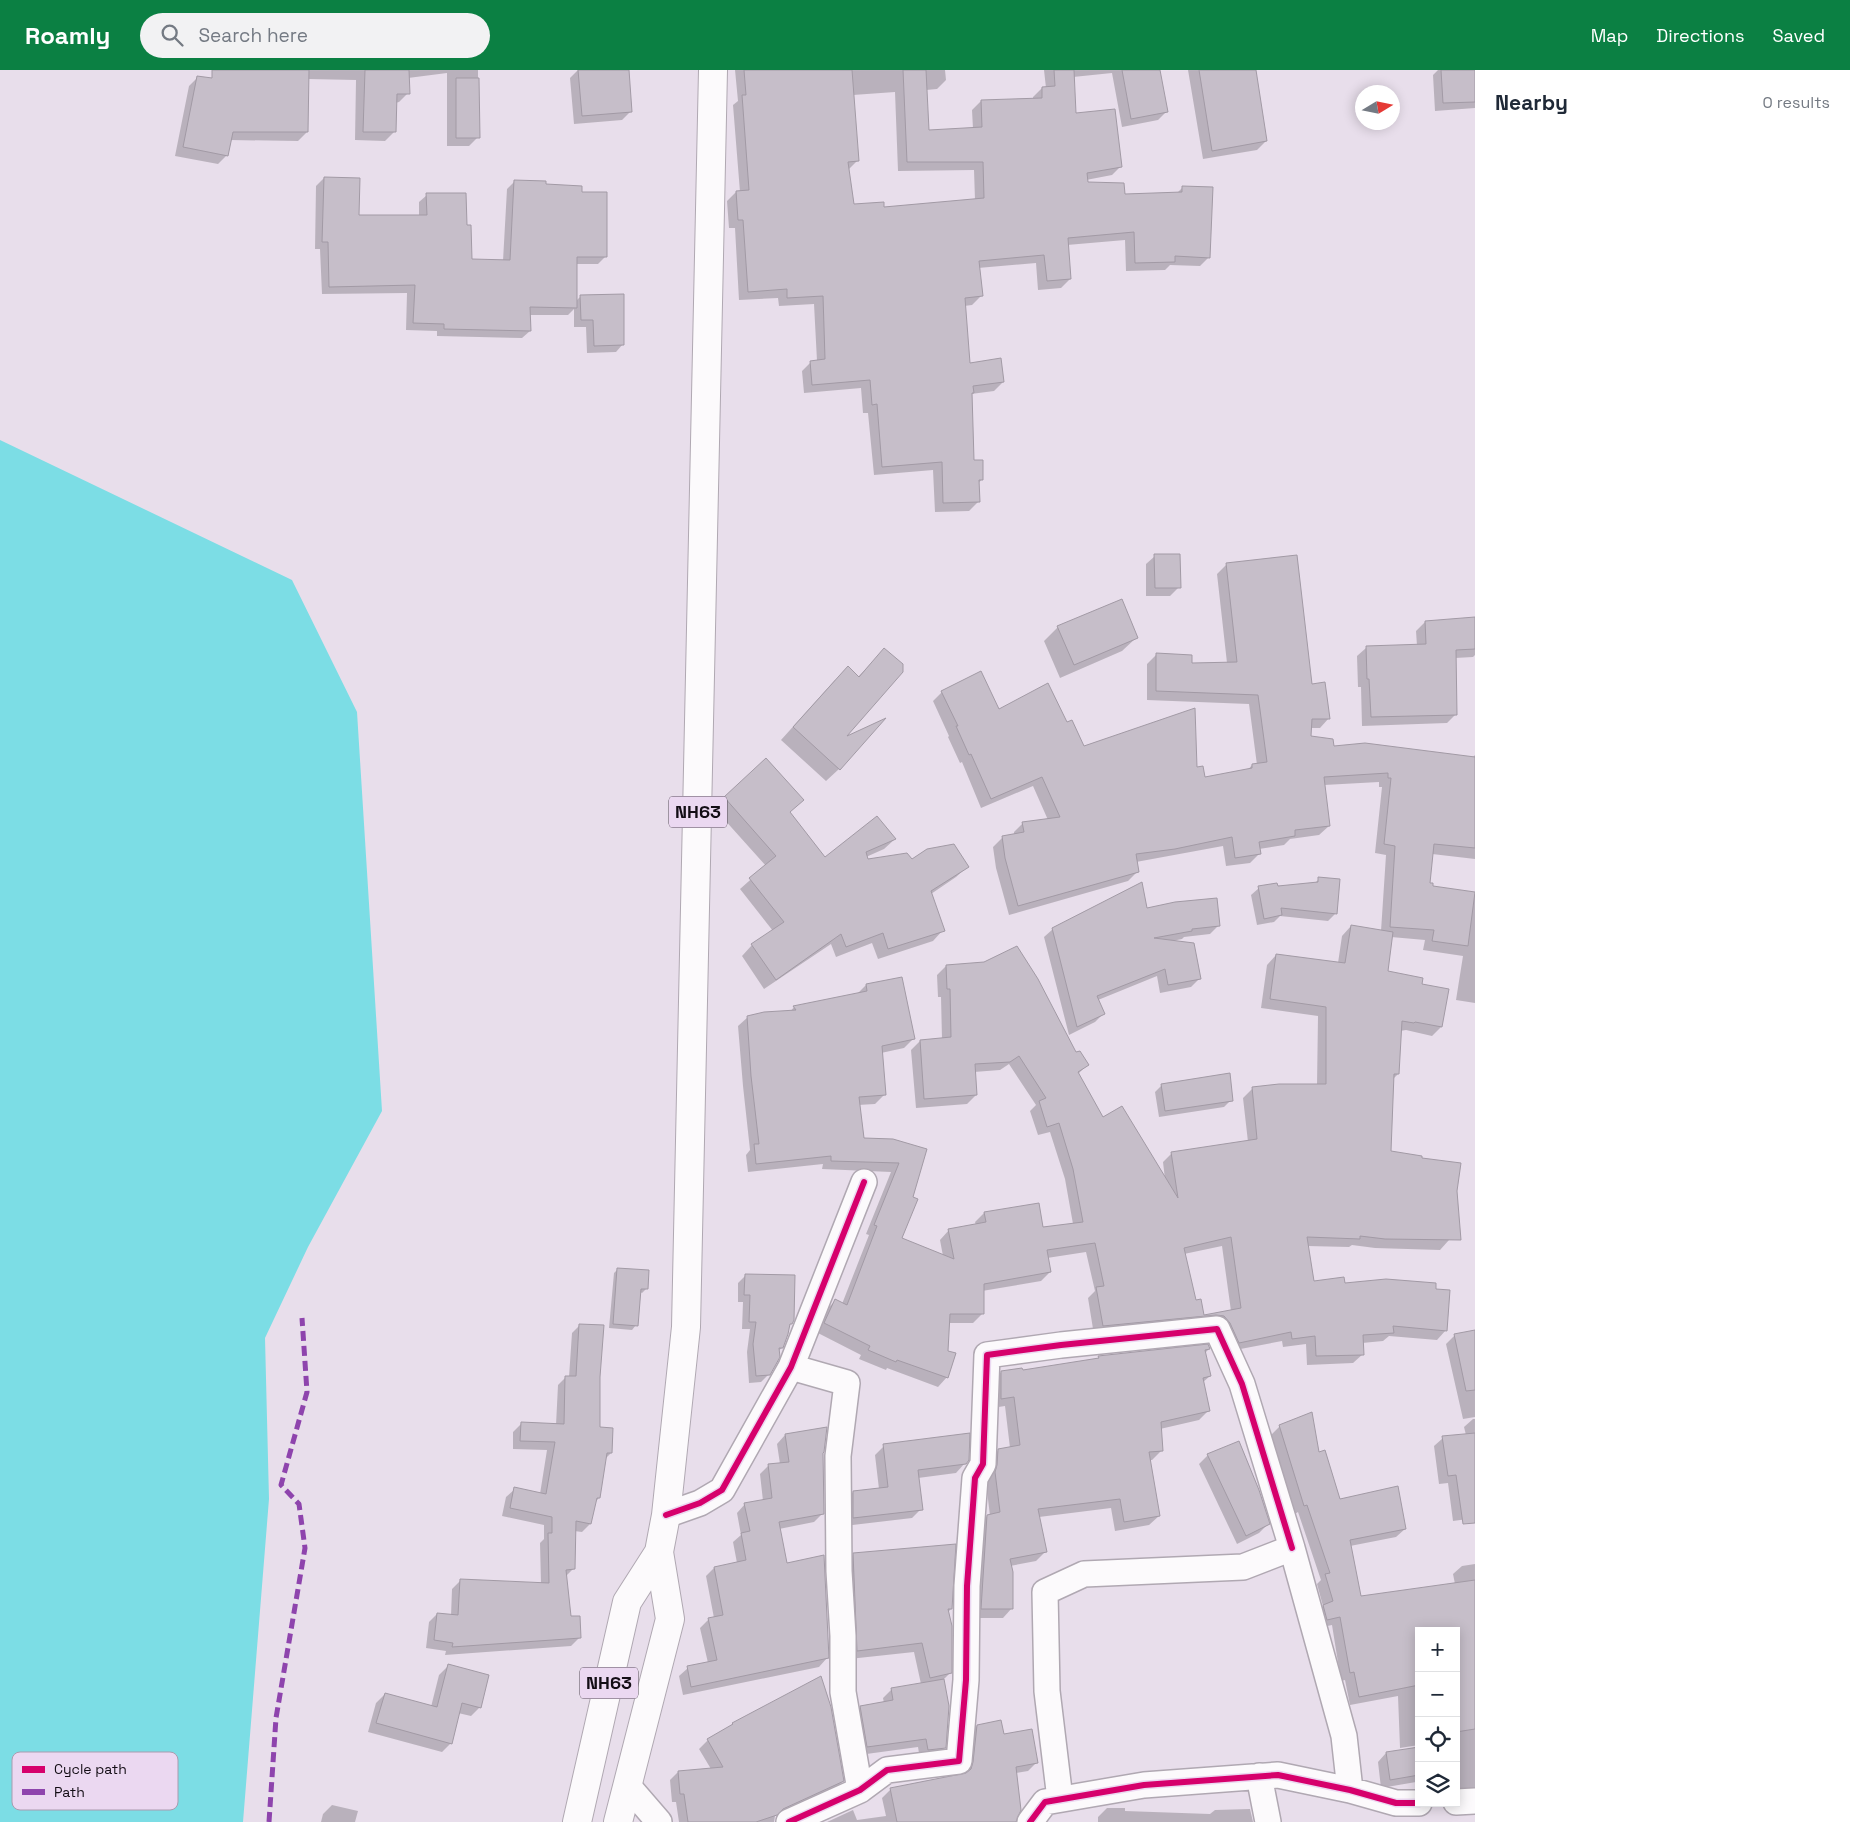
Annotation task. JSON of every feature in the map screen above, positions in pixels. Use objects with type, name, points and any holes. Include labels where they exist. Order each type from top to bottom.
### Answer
[{"type":"highway","name":"NH63","points":[[618,1822],[670,1619],[659,1552],[666,1515],[686,1327],[713,70]]},
{"type":"highway","name":"NH63","points":[[577,1822],[627,1602],[659,1552]]},
{"type":"street","points":[[666,1515],[700,1503],[722,1490],[791,1366],[864,1182]]},
{"type":"street","points":[[789,1822],[860,1790],[887,1770],[959,1761],[966,1680],[967,1586],[975,1478],[983,1464],[988,1355],[1061,1345],[1217,1329],[1242,1384],[1292,1548],[1344,1736],[1350,1790]]},
{"type":"street","points":[[791,1366],[847,1383],[838,1456],[839,1571],[843,1636],[843,1692],[860,1790]]},
{"type":"street","points":[[1060,1799],[1048,1691],[1045,1592],[1084,1574],[1243,1567],[1292,1548]]},
{"type":"street","points":[[1030,1822],[1046,1802],[1060,1799],[1144,1784],[1278,1775],[1350,1790],[1405,1809]]},
{"type":"street","points":[[1258,1776],[1268,1822]]},
{"type":"street","points":[[628,1786],[659,1822]]},
{"type":"street","points":[[1460,1802],[1475,1801]]},
{"type":"water","points":[[0,440],[292,580],[357,712],[382,1111],[308,1247],[265,1338],[269,1499],[243,1822],[0,1822]]},
{"type":"building","points":[[212,70],[309,70],[308,132],[233,132],[228,156],[183,147],[197,76],[212,78]]},
{"type":"building","points":[[365,70],[409,70],[410,94],[397,94],[396,132],[363,132]]},
{"type":"building","points":[[578,70],[629,70],[632,112],[582,116]]},
{"type":"building","points":[[744,70],[852,70],[859,161],[848,162],[854,204],[884,202],[884,207],[984,198],[983,162],[907,162],[903,70],[926,70],[929,130],[982,127],[981,100],[1042,98],[1042,87],[1055,86],[1054,70],[1074,70],[1076,113],[1115,109],[1122,167],[1087,173],[1088,182],[1124,183],[1125,194],[1182,192],[1182,186],[1213,187],[1210,258],[1175,256],[1175,262],[1135,263],[1134,232],[1068,238],[1071,279],[1047,281],[1044,255],[979,261],[983,296],[965,298],[970,363],[1001,358],[1004,382],[973,386],[974,460],[983,460],[983,480],[979,480],[980,502],[943,503],[942,462],[882,467],[877,404],[872,405],[870,380],[812,385],[810,361],[825,359],[823,296],[787,298],[787,289],[748,292],[743,220],[738,220],[736,191],[749,190],[742,95],[746,95]]},
{"type":"building","points":[[1122,70],[1160,70],[1168,112],[1131,119]]},
{"type":"building","points":[[1199,70],[1256,70],[1267,141],[1212,151]]},
{"type":"building","points":[[1441,70],[1475,70],[1475,102],[1443,103]]},
{"type":"building","points":[[456,78],[479,78],[480,138],[456,138]]},
{"type":"building","points":[[324,177],[360,178],[359,215],[427,215],[426,193],[466,193],[467,225],[471,225],[472,259],[510,260],[514,180],[546,181],[546,184],[582,186],[582,192],[607,192],[607,257],[577,257],[577,308],[530,307],[531,331],[444,329],[444,324],[413,323],[415,285],[329,287],[328,242],[322,242]]},
{"type":"building","points":[[624,294],[624,345],[594,346],[593,320],[581,320],[580,295]]},
{"type":"building","points":[[1154,554],[1180,554],[1181,588],[1155,588]]},
{"type":"building","points":[[1297,555],[1312,684],[1325,682],[1330,719],[1312,719],[1311,736],[1333,739],[1334,746],[1365,743],[1475,757],[1475,848],[1434,844],[1430,883],[1433,883],[1433,886],[1475,892],[1468,946],[1432,941],[1434,930],[1390,927],[1395,846],[1384,844],[1391,778],[1388,778],[1388,773],[1324,777],[1330,826],[1295,830],[1295,836],[1259,842],[1261,854],[1235,858],[1232,837],[1175,849],[1136,854],[1139,872],[1018,906],[1005,858],[1002,836],[1024,832],[1022,822],[1060,817],[1042,777],[991,799],[941,691],[981,671],[999,709],[1048,683],[1067,722],[1072,720],[1084,746],[1195,708],[1197,767],[1203,766],[1205,777],[1252,768],[1252,764],[1267,762],[1258,695],[1156,691],[1156,653],[1192,655],[1192,663],[1237,662],[1226,563]]},
{"type":"building","points":[[1122,599],[1138,638],[1074,665],[1057,626]]},
{"type":"building","points":[[1475,617],[1475,649],[1456,650],[1457,715],[1371,717],[1366,646],[1426,644],[1425,621]]},
{"type":"building","points":[[884,648],[903,664],[903,672],[847,736],[886,718],[840,770],[793,727],[848,666],[859,677]]},
{"type":"building","points":[[766,758],[804,800],[790,812],[825,857],[877,816],[896,839],[866,852],[868,859],[907,853],[912,859],[927,849],[954,844],[969,867],[931,891],[945,931],[888,949],[883,933],[846,947],[841,934],[776,980],[751,944],[784,922],[749,878],[776,856],[724,797]]},
{"type":"building","points":[[1318,877],[1340,879],[1337,914],[1281,908],[1282,915],[1264,919],[1258,886],[1277,883],[1278,886],[1318,882]]},
{"type":"building","points":[[1142,882],[1147,908],[1175,902],[1217,898],[1220,926],[1192,929],[1192,931],[1154,938],[1194,943],[1201,979],[1168,985],[1165,969],[1097,996],[1105,1014],[1077,1027],[1052,928]]},
{"type":"building","points":[[1351,925],[1393,932],[1388,971],[1423,978],[1422,984],[1449,989],[1442,1027],[1402,1021],[1399,1074],[1394,1074],[1391,1151],[1422,1156],[1422,1158],[1461,1163],[1457,1191],[1461,1240],[1385,1239],[1360,1236],[1360,1239],[1307,1237],[1314,1281],[1344,1277],[1345,1283],[1386,1279],[1436,1283],[1436,1289],[1450,1290],[1447,1331],[1393,1326],[1394,1333],[1363,1335],[1364,1355],[1316,1356],[1315,1336],[1292,1339],[1291,1332],[1239,1343],[1230,1323],[1224,1316],[1216,1315],[1103,1326],[1096,1287],[1104,1286],[1095,1243],[1047,1250],[1051,1272],[984,1284],[984,1314],[950,1314],[948,1351],[956,1353],[948,1378],[897,1360],[896,1362],[868,1350],[870,1346],[824,1323],[835,1299],[847,1305],[877,1226],[874,1225],[899,1163],[831,1161],[831,1156],[756,1164],[754,1144],[759,1144],[751,1076],[747,1016],[764,1012],[796,1010],[793,1006],[867,991],[866,984],[902,977],[915,1039],[882,1046],[886,1095],[859,1097],[864,1138],[893,1139],[927,1149],[913,1197],[918,1199],[902,1238],[954,1259],[948,1229],[986,1222],[984,1212],[1039,1203],[1043,1227],[1083,1222],[1073,1169],[1059,1123],[1047,1127],[1039,1101],[1046,1098],[1019,1056],[1010,1062],[975,1064],[977,1095],[924,1099],[920,1040],[951,1037],[950,989],[947,989],[946,965],[984,962],[1017,946],[1038,979],[1076,1052],[1080,1051],[1089,1065],[1078,1072],[1103,1117],[1122,1106],[1178,1198],[1171,1152],[1257,1139],[1252,1087],[1279,1084],[1326,1084],[1326,1007],[1270,999],[1276,954],[1345,963]],"holes":[[[1231,1237],[1241,1308],[1204,1315],[1201,1299],[1196,1300],[1184,1248]]]},
{"type":"building","points":[[1230,1073],[1233,1101],[1165,1111],[1161,1084]]},
{"type":"building","points":[[617,1268],[649,1270],[648,1289],[641,1289],[638,1326],[613,1324]]},
{"type":"building","points":[[745,1274],[795,1275],[794,1320],[790,1324],[783,1348],[779,1348],[780,1357],[770,1375],[756,1376],[753,1344],[756,1322],[749,1322],[750,1295],[744,1295]]},
{"type":"building","points":[[579,1324],[604,1325],[600,1377],[600,1427],[613,1428],[612,1453],[607,1453],[600,1498],[597,1498],[591,1524],[576,1521],[575,1569],[566,1570],[571,1616],[580,1616],[581,1638],[452,1647],[453,1643],[434,1640],[437,1613],[458,1615],[460,1579],[549,1583],[548,1533],[552,1533],[552,1517],[510,1508],[514,1487],[546,1494],[555,1442],[520,1441],[521,1422],[564,1424],[565,1376],[576,1376]]},
{"type":"building","points":[[1475,1330],[1475,1390],[1466,1391],[1454,1334]]},
{"type":"building","points":[[1208,1344],[1210,1349],[1205,1350],[1211,1376],[1203,1378],[1210,1411],[1161,1422],[1163,1451],[1149,1452],[1160,1516],[1124,1522],[1120,1499],[1038,1509],[1047,1552],[1010,1559],[1013,1572],[1013,1609],[981,1609],[987,1515],[1000,1512],[995,1472],[998,1449],[1020,1445],[1014,1397],[1001,1399],[1001,1371],[1022,1368],[1023,1370],[1099,1358],[1098,1356]]},
{"type":"building","points":[[1312,1412],[1319,1452],[1325,1450],[1340,1499],[1398,1486],[1406,1529],[1350,1540],[1361,1596],[1475,1580],[1475,1729],[1460,1731],[1460,1627],[1415,1627],[1415,1686],[1359,1697],[1354,1672],[1350,1673],[1340,1617],[1327,1620],[1323,1605],[1333,1601],[1325,1574],[1330,1573],[1307,1505],[1304,1506],[1279,1425]]},
{"type":"building","points":[[827,1427],[823,1453],[824,1514],[779,1522],[787,1563],[824,1555],[829,1658],[691,1687],[687,1666],[717,1660],[708,1618],[723,1615],[714,1567],[746,1560],[741,1533],[750,1531],[744,1503],[772,1498],[768,1464],[789,1462],[785,1434]]},
{"type":"building","points":[[970,1433],[969,1460],[966,1464],[918,1470],[923,1510],[853,1518],[853,1491],[888,1487],[883,1444]]},
{"type":"building","points":[[1475,1433],[1475,1523],[1463,1524],[1456,1475],[1448,1476],[1442,1436]]},
{"type":"building","points":[[1239,1441],[1259,1490],[1270,1524],[1246,1536],[1207,1454]]},
{"type":"building","points":[[956,1544],[952,1609],[948,1609],[952,1626],[952,1673],[930,1678],[922,1643],[857,1651],[853,1553]]},
{"type":"building","points":[[448,1664],[489,1675],[481,1708],[462,1703],[452,1744],[376,1723],[385,1693],[437,1707]]},
{"type":"building","points":[[821,1676],[831,1707],[844,1781],[783,1809],[777,1815],[756,1822],[688,1822],[684,1794],[680,1794],[678,1771],[723,1767],[707,1739],[732,1723]]},
{"type":"building","points":[[944,1679],[949,1706],[946,1748],[928,1750],[926,1739],[867,1747],[860,1706],[893,1700],[891,1688]]},
{"type":"building","points":[[1001,1720],[1004,1734],[1032,1729],[1038,1763],[1016,1767],[1021,1810],[1016,1822],[897,1822],[890,1788],[966,1773],[971,1769],[973,1762],[977,1725]]},
{"type":"building","points":[[1415,1748],[1415,1776],[1390,1780],[1386,1752]]},
{"type":"marked path","points":[[269,1822],[276,1718],[305,1548],[299,1504],[281,1485],[307,1392],[302,1318]]},
{"type":"cycle path","points":[[666,1515],[700,1503],[722,1490],[791,1367],[864,1182]]},
{"type":"cycle path","points":[[789,1822],[860,1790],[887,1770],[959,1761],[966,1680],[967,1586],[975,1478],[983,1464],[987,1355],[1061,1345],[1217,1329],[1242,1384],[1292,1548]]},
{"type":"cycle path","points":[[1030,1822],[1045,1802],[1144,1785],[1278,1775],[1350,1790],[1396,1803],[1415,1803]]}]
